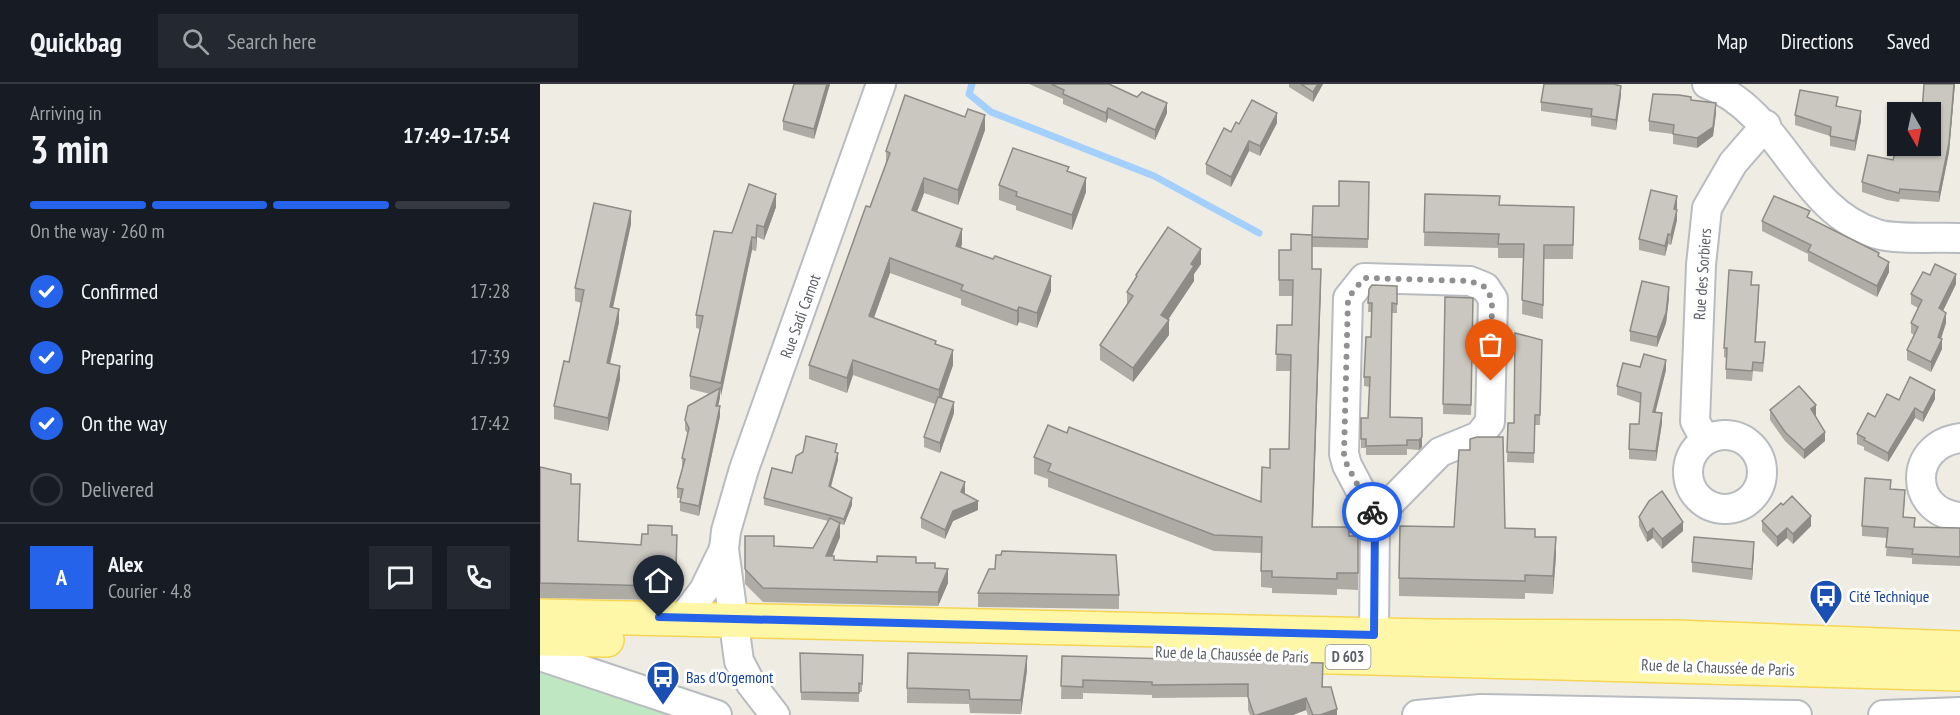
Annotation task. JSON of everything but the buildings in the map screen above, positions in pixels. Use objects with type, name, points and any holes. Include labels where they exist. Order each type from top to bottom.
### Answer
[{"type":"main road","name":"Rue de la Chaussée de Paris","points":[[540,616],[683,618],[735,630],[1960,654]]},
{"type":"main road","name":"Rue de la Chaussée de Paris","points":[[540,639],[735,630],[1676,637],[1960,654]]},
{"type":"street","name":"Rue Sadi Carnot","points":[[775,715],[750,684],[739,661],[724,549],[726,531],[744,469],[881,84]]},
{"type":"street","points":[[1707,84],[1724,91],[1766,125],[1802,178],[1839,216],[1878,235],[1960,238]]},
{"type":"street","name":"Rue des Sorbiers","points":[[1705,440],[1695,421],[1701,265],[1707,208],[1733,163],[1766,125]]},
{"type":"street","points":[[1374,635],[1375,518],[1347,465],[1344,454],[1348,298],[1364,278],[1470,281],[1485,287],[1492,299],[1490,422],[1479,436],[1440,452],[1375,518]]},
{"type":"street","points":[[1960,438],[1940,444],[1930,451],[1921,472],[1924,495],[1931,505],[1940,512],[1960,517]]},
{"type":"street","name":"Rue Sadi Carnot","points":[[683,618],[704,590],[724,549]]},
{"type":"street","points":[[540,656],[717,715]]},
{"type":"street","points":[[732,715],[750,684]]},
{"type":"street","points":[[1418,715],[1482,709],[1797,715]]},
{"type":"street","points":[[1883,715],[1960,712]]},
{"type":"green space","points":[[540,671],[672,715],[540,715]]},
{"type":"waterway","points":[[972,84],[969,94],[991,112],[1154,176],[1259,233]]},
{"type":"way so far","points":[[1372,512],[1347,465],[1344,454],[1348,298],[1364,278],[1470,281],[1485,287],[1492,299],[1491,381]]},
{"type":"place","name":"Cité Technique","points":[[1826,625]]},
{"type":"place","name":"Bas d'Orgemont","points":[[663,706]]},
{"type":"route","points":[[659,617],[1374,635],[1375,518],[1372,512]]}]
